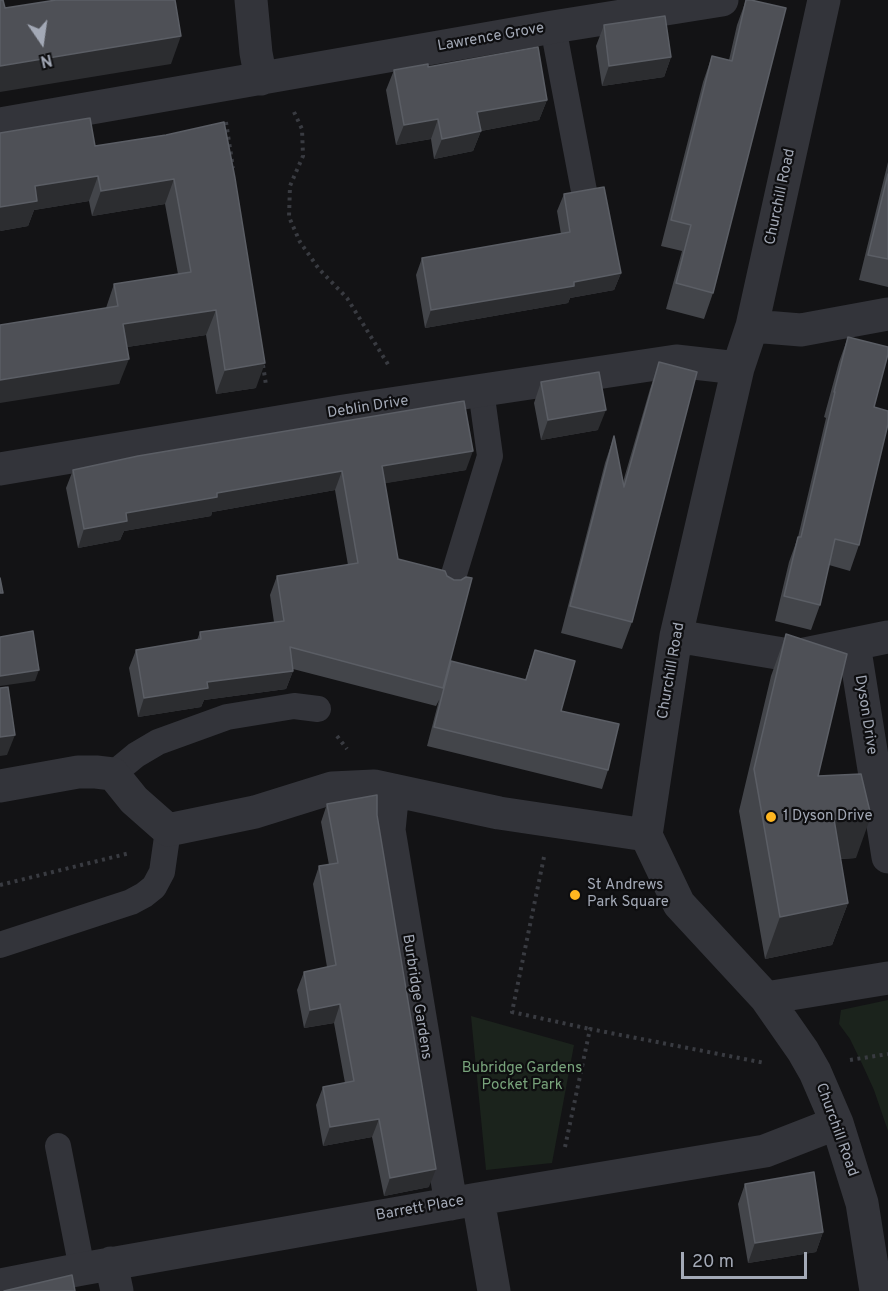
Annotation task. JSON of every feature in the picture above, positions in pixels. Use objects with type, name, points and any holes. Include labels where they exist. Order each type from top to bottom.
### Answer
[{"type":"street","points":[[251,0],[255,53],[268,78]]},
{"type":"street","name":"Lawrence Grove","points":[[0,124],[553,27],[642,6],[722,0]]},
{"type":"street","name":"Churchill Road","points":[[824,0],[752,326],[738,368],[676,636],[646,835],[679,904],[766,999],[803,1051],[814,1072],[875,1200],[876,1291]]},
{"type":"street","points":[[752,326],[801,330],[888,314]]},
{"type":"street","name":"Deblin Drive","points":[[0,469],[481,390],[676,361],[738,368]]},
{"type":"street","points":[[676,636],[795,656],[888,638]]},
{"type":"street","name":"Dyson Drive","points":[[854,644],[888,857]]},
{"type":"street","points":[[0,786],[78,772],[113,774],[134,800],[168,830],[255,812],[332,788],[374,786],[500,813],[646,835]]},
{"type":"street","name":"Burbridge Gardens","points":[[393,790],[389,830],[464,1201],[494,1291]]},
{"type":"street","points":[[766,999],[888,978]]},
{"type":"street","name":"Barrett Place","points":[[0,1285],[104,1274],[464,1201],[765,1151],[837,1123]]},
{"type":"lane","points":[[553,27],[584,191]]},
{"type":"lane","points":[[451,584],[489,456],[481,390]]},
{"type":"lane","points":[[113,774],[136,755],[158,742],[227,717],[294,706],[318,709]]},
{"type":"lane","points":[[0,945],[131,902],[144,895],[154,887],[162,872],[168,830]]},
{"type":"lane","points":[[58,1146],[104,1274]]},
{"type":"path","points":[[268,78],[302,129],[303,156],[290,186],[289,217],[300,242],[319,269],[347,298],[390,368],[406,402]]},
{"type":"path","points":[[221,86],[235,180]]},
{"type":"path","points":[[261,354],[272,424]]},
{"type":"path","points":[[551,820],[513,1012],[814,1072]]},
{"type":"path","points":[[0,885],[140,851],[168,830]]},
{"type":"path","points":[[556,1186],[590,1029]]},
{"type":"green space","points":[[888,1000],[888,1131],[864,1068],[850,1039],[839,1024],[841,1010]]},
{"type":"green space","name":"Bubridge Gardens Pocket Park","points":[[471,1016],[574,1045],[552,1163],[486,1170]]},
{"type":"building","points":[[0,0],[3,0],[5,8],[56,0],[175,0],[181,36],[0,66]]},
{"type":"building","points":[[746,0],[786,8],[713,293],[676,283],[691,225],[671,220],[712,56],[732,61]]},
{"type":"building","points":[[665,16],[671,57],[609,66],[604,25]]},
{"type":"building","points":[[538,47],[547,100],[477,112],[481,131],[442,139],[438,119],[404,125],[394,70],[428,64],[428,67]]},
{"type":"building","points":[[90,118],[95,146],[166,135],[224,122],[265,363],[225,370],[216,310],[123,324],[129,359],[0,380],[0,325],[118,306],[114,284],[191,272],[174,179],[101,191],[98,176],[35,186],[37,201],[0,207],[0,133]]},
{"type":"building","points":[[888,174],[888,259],[868,255]]},
{"type":"building","points":[[604,187],[621,273],[574,282],[574,286],[431,310],[422,258],[570,232],[564,194]]},
{"type":"building","points":[[848,337],[888,347],[874,407],[888,411],[888,424],[859,545],[835,539],[820,605],[784,596],[798,537],[801,537]]},
{"type":"building","points":[[659,362],[697,372],[632,622],[570,606],[614,436],[624,487]]},
{"type":"building","points":[[599,372],[606,410],[548,420],[541,382]]},
{"type":"building","points":[[464,401],[473,451],[382,466],[398,559],[445,571],[447,576],[454,580],[472,578],[443,688],[290,647],[293,671],[207,682],[208,688],[144,698],[136,650],[201,639],[200,632],[284,621],[277,576],[358,563],[342,471],[217,493],[217,497],[126,513],[127,521],[84,529],[73,470],[138,456]]},
{"type":"building","points":[[33,631],[39,670],[0,676],[0,637]]},
{"type":"building","name":"1 Dyson Drive","points":[[786,634],[847,654],[818,776],[861,774],[871,816],[834,819],[848,903],[780,917],[754,769]]},
{"type":"building","points":[[535,650],[575,661],[561,711],[619,724],[608,770],[434,727],[451,661],[526,680]]},
{"type":"building","points":[[8,687],[15,735],[0,737],[0,688]]},
{"type":"building","points":[[377,795],[377,815],[436,1169],[390,1178],[379,1119],[330,1127],[323,1087],[354,1081],[340,1004],[310,1010],[304,972],[336,965],[319,866],[338,863],[327,804]]},
{"type":"building","points":[[814,1172],[823,1232],[755,1243],[745,1184]]},
{"type":"building","points":[[72,1275],[75,1291],[4,1291]]},
{"type":"place","name":"1 Dyson Drive","points":[[771,817]]},
{"type":"place","name":"St Andrews Park Square","points":[[575,895]]}]
